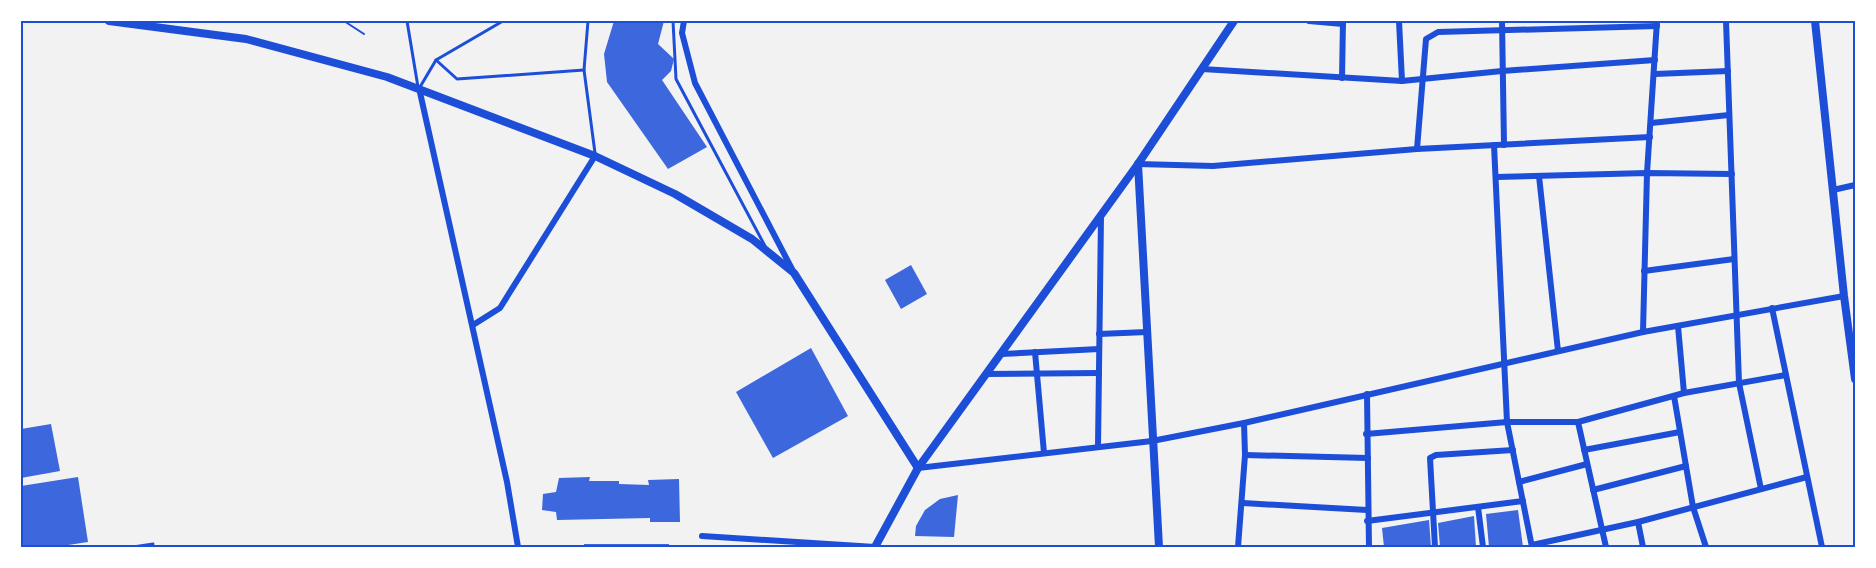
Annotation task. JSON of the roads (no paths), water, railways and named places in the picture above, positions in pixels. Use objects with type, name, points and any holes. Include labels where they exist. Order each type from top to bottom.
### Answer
[{"type":"main road","points":[[875,547],[918,468],[1138,164],[1234,21]]},
{"type":"main road","points":[[1815,21],[1855,379]]},
{"type":"street","points":[[109,21],[246,39],[387,77],[419,88],[595,156],[675,194],[752,239],[794,273]]},
{"type":"street","points":[[684,21],[682,33],[695,83],[794,273],[918,468],[1152,441],[1244,423],[1642,332],[1844,296]]},
{"type":"street","points":[[1309,21],[1343,23],[1342,78]]},
{"type":"street","points":[[1399,21],[1402,81]]},
{"type":"street","points":[[1502,21],[1504,145]]},
{"type":"street","points":[[1726,21],[1739,383],[1761,489]]},
{"type":"street","points":[[1417,149],[1426,39],[1430,35],[1657,24],[1647,173],[1642,332]]},
{"type":"street","points":[[1202,69],[1402,81],[1655,60]]},
{"type":"street","points":[[1655,74],[1728,71]]},
{"type":"street","points":[[419,88],[507,482],[518,547]]},
{"type":"street","points":[[1651,123],[1729,114]]},
{"type":"street","points":[[1159,547],[1138,164],[1213,166],[1417,149],[1650,137]]},
{"type":"street","points":[[1494,145],[1507,422],[1532,546],[1638,522],[1807,477]]},
{"type":"street","points":[[473,325],[500,308],[595,156]]},
{"type":"street","points":[[1497,177],[1647,173],[1732,174]]},
{"type":"street","points":[[1539,176],[1558,351]]},
{"type":"street","points":[[1833,190],[1855,185]]},
{"type":"street","points":[[1098,447],[1101,216]]},
{"type":"street","points":[[1644,271],[1734,259]]},
{"type":"street","points":[[1772,308],[1822,547]]},
{"type":"street","points":[[1678,326],[1684,393]]},
{"type":"street","points":[[1099,334],[1147,332]]},
{"type":"street","points":[[1001,354],[1099,349]]},
{"type":"street","points":[[1035,352],[1044,453]]},
{"type":"street","points":[[986,374],[1099,373]]},
{"type":"street","points":[[1366,434],[1507,422],[1578,422],[1684,393],[1786,375]]},
{"type":"street","points":[[1367,394],[1366,521],[1369,547]]},
{"type":"street","points":[[1674,396],[1693,507],[1706,547]]},
{"type":"street","points":[[1578,422],[1606,547]]},
{"type":"street","points":[[1238,547],[1243,503],[1244,423]]},
{"type":"street","points":[[1584,450],[1680,432]]},
{"type":"street","points":[[1435,547],[1430,458],[1436,455],[1513,450]]},
{"type":"street","points":[[1245,455],[1368,458]]},
{"type":"street","points":[[1519,482],[1587,464]]},
{"type":"street","points":[[1593,490],[1686,466]]},
{"type":"street","points":[[1366,521],[1523,501]]},
{"type":"street","points":[[1243,503],[1367,510]]},
{"type":"street","points":[[1478,507],[1483,547]]},
{"type":"street","points":[[1638,522],[1643,547]]},
{"type":"street","points":[[702,536],[875,547]]},
{"type":"lane","points":[[407,21],[419,88]]},
{"type":"lane","points":[[419,88],[436,60],[503,21]]},
{"type":"lane","points":[[588,21],[584,69],[595,156]]},
{"type":"lane","points":[[673,21],[676,79],[768,252]]},
{"type":"lane","points":[[436,60],[457,79],[584,69]]},
{"type":"lane","points":[[134,547],[153,544]]}]
